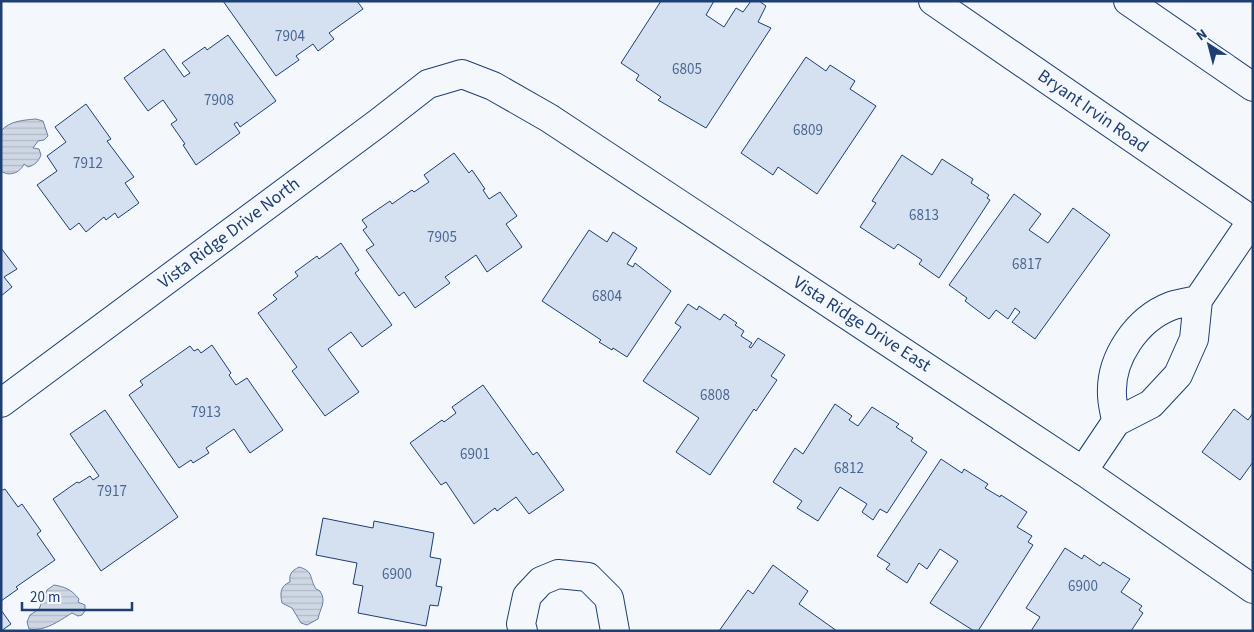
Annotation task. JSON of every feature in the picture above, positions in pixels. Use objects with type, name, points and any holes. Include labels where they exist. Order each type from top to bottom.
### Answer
[{"type":"street","name":"Bryant Irvin Road","points":[[933,1],[1252,220]]},
{"type":"street","points":[[1128,1],[1253,87]]},
{"type":"street","name":"Vista Ridge Drive North","points":[[1,403],[428,84],[462,74]]},
{"type":"street","name":"Vista Ridge Drive East","points":[[462,74],[493,86],[549,118],[1082,471],[1253,589]]},
{"type":"street","points":[[1082,471],[1116,422],[1151,404],[1178,375],[1194,339],[1198,300],[1252,220]]},
{"type":"street","points":[[1116,422],[1112,394],[1116,367],[1128,342],[1147,321],[1171,307],[1198,300]]},
{"type":"street","points":[[523,631],[521,624],[527,596],[541,581],[558,574],[588,577],[609,598],[614,631]]},
{"type":"shaded area","points":[[36,119],[43,121],[48,136],[44,140],[38,141],[33,148],[39,149],[41,155],[39,160],[28,167],[24,164],[20,170],[14,173],[4,173],[1,171],[1,131],[12,123]]},
{"type":"shaded area","points":[[299,567],[309,573],[316,589],[320,591],[323,598],[318,619],[307,625],[301,623],[292,608],[282,603],[281,599],[283,588],[290,582],[290,576],[294,570]]},
{"type":"shaded area","points":[[54,585],[65,588],[73,593],[79,599],[78,602],[85,605],[85,611],[82,615],[78,616],[72,613],[40,629],[29,629],[27,622],[30,615],[39,609],[47,590]]},
{"type":"building","points":[[223,1],[357,1],[363,9],[329,33],[334,39],[318,51],[313,44],[296,56],[299,60],[276,76]]},
{"type":"building","points":[[661,1],[714,1],[706,15],[724,27],[736,8],[743,12],[751,1],[759,1],[766,6],[758,22],[771,28],[706,128],[658,100],[661,97],[636,80],[639,75],[621,63]]},
{"type":"building","points":[[228,35],[276,101],[240,127],[237,122],[234,124],[240,133],[196,165],[183,145],[185,144],[171,124],[177,120],[163,100],[148,111],[124,78],[164,49],[184,77],[190,73],[182,63],[205,47],[207,50]]},
{"type":"building","points":[[806,57],[826,71],[830,65],[855,81],[850,89],[876,106],[817,194],[778,167],[773,175],[741,153]]},
{"type":"building","points":[[86,104],[111,139],[107,141],[134,177],[125,183],[139,203],[118,218],[115,213],[106,220],[104,217],[86,232],[79,223],[70,230],[37,185],[57,171],[47,156],[66,142],[55,127]]},
{"type":"building","points":[[454,153],[469,173],[472,170],[485,189],[483,190],[489,199],[500,192],[517,216],[506,224],[522,247],[487,272],[476,255],[445,277],[450,283],[415,308],[404,292],[399,296],[366,250],[374,245],[363,230],[367,227],[362,220],[390,201],[392,204],[412,190],[414,192],[429,182],[424,175]]},
{"type":"building","points":[[902,155],[932,175],[942,159],[973,179],[971,183],[989,195],[987,198],[990,200],[939,278],[919,264],[922,260],[898,244],[894,249],[860,227],[876,203],[872,201]]},
{"type":"building","points":[[1014,194],[1041,214],[1029,230],[1048,243],[1073,208],[1110,235],[1035,339],[1012,322],[1020,312],[1015,308],[1008,319],[996,310],[989,319],[965,301],[967,298],[949,285]]},
{"type":"building","points":[[589,230],[607,242],[613,232],[637,248],[627,264],[633,267],[635,263],[671,291],[627,357],[599,342],[601,340],[542,301]]},
{"type":"building","points":[[341,243],[359,270],[355,273],[392,325],[362,347],[351,332],[328,349],[359,392],[325,416],[292,371],[297,367],[258,313],[277,299],[273,295],[298,276],[295,272],[317,256],[319,259]]},
{"type":"building","points":[[1,248],[17,269],[4,277],[12,287],[1,296]]},
{"type":"building","points":[[688,304],[697,310],[699,306],[720,320],[724,314],[737,323],[735,325],[744,331],[741,336],[752,343],[749,347],[751,348],[758,338],[785,355],[771,376],[777,380],[756,411],[754,409],[710,475],[676,452],[699,418],[643,381],[681,327],[675,323]]},
{"type":"building","points":[[212,345],[231,373],[229,375],[236,385],[247,378],[283,430],[250,453],[234,429],[206,448],[209,453],[193,463],[191,460],[179,468],[129,395],[143,385],[140,381],[190,346],[194,351],[198,349],[201,353]]},
{"type":"building","points":[[483,385],[533,455],[537,452],[564,490],[529,514],[516,497],[497,511],[495,508],[474,524],[446,482],[441,485],[410,443],[442,420],[444,422],[456,413],[452,407]]},
{"type":"building","points":[[835,404],[852,416],[849,420],[858,426],[872,407],[899,424],[896,427],[913,438],[911,441],[927,452],[887,513],[880,509],[873,520],[862,512],[867,504],[840,487],[818,521],[797,508],[802,501],[773,482],[795,448],[803,454]]},
{"type":"building","points":[[1234,409],[1248,420],[1253,413],[1253,462],[1240,480],[1202,452]]},
{"type":"building","points":[[105,410],[178,517],[101,571],[53,499],[77,482],[79,483],[90,476],[93,480],[99,476],[70,434]]},
{"type":"building","points":[[941,459],[962,473],[964,469],[988,484],[985,488],[1000,497],[1001,495],[1027,512],[1017,527],[1032,536],[1028,542],[1033,545],[978,631],[974,631],[930,603],[958,561],[940,549],[927,569],[919,563],[907,583],[886,569],[890,564],[877,556]]},
{"type":"building","points":[[1,489],[5,489],[18,507],[22,504],[41,531],[37,534],[55,560],[16,587],[18,589],[1,601]]},
{"type":"building","points":[[323,518],[373,528],[374,521],[434,533],[430,557],[441,559],[436,586],[442,587],[438,606],[430,605],[426,626],[358,613],[363,586],[353,584],[357,563],[316,555]]},
{"type":"building","points":[[1065,548],[1082,559],[1084,555],[1100,566],[1103,562],[1130,579],[1121,592],[1142,606],[1139,610],[1143,613],[1131,631],[1031,631],[1040,617],[1026,608]]},
{"type":"building","points":[[773,565],[808,591],[799,604],[837,631],[719,631],[748,590],[753,594]]},
{"type":"building","points":[[1,610],[11,624],[1,631]]}]
